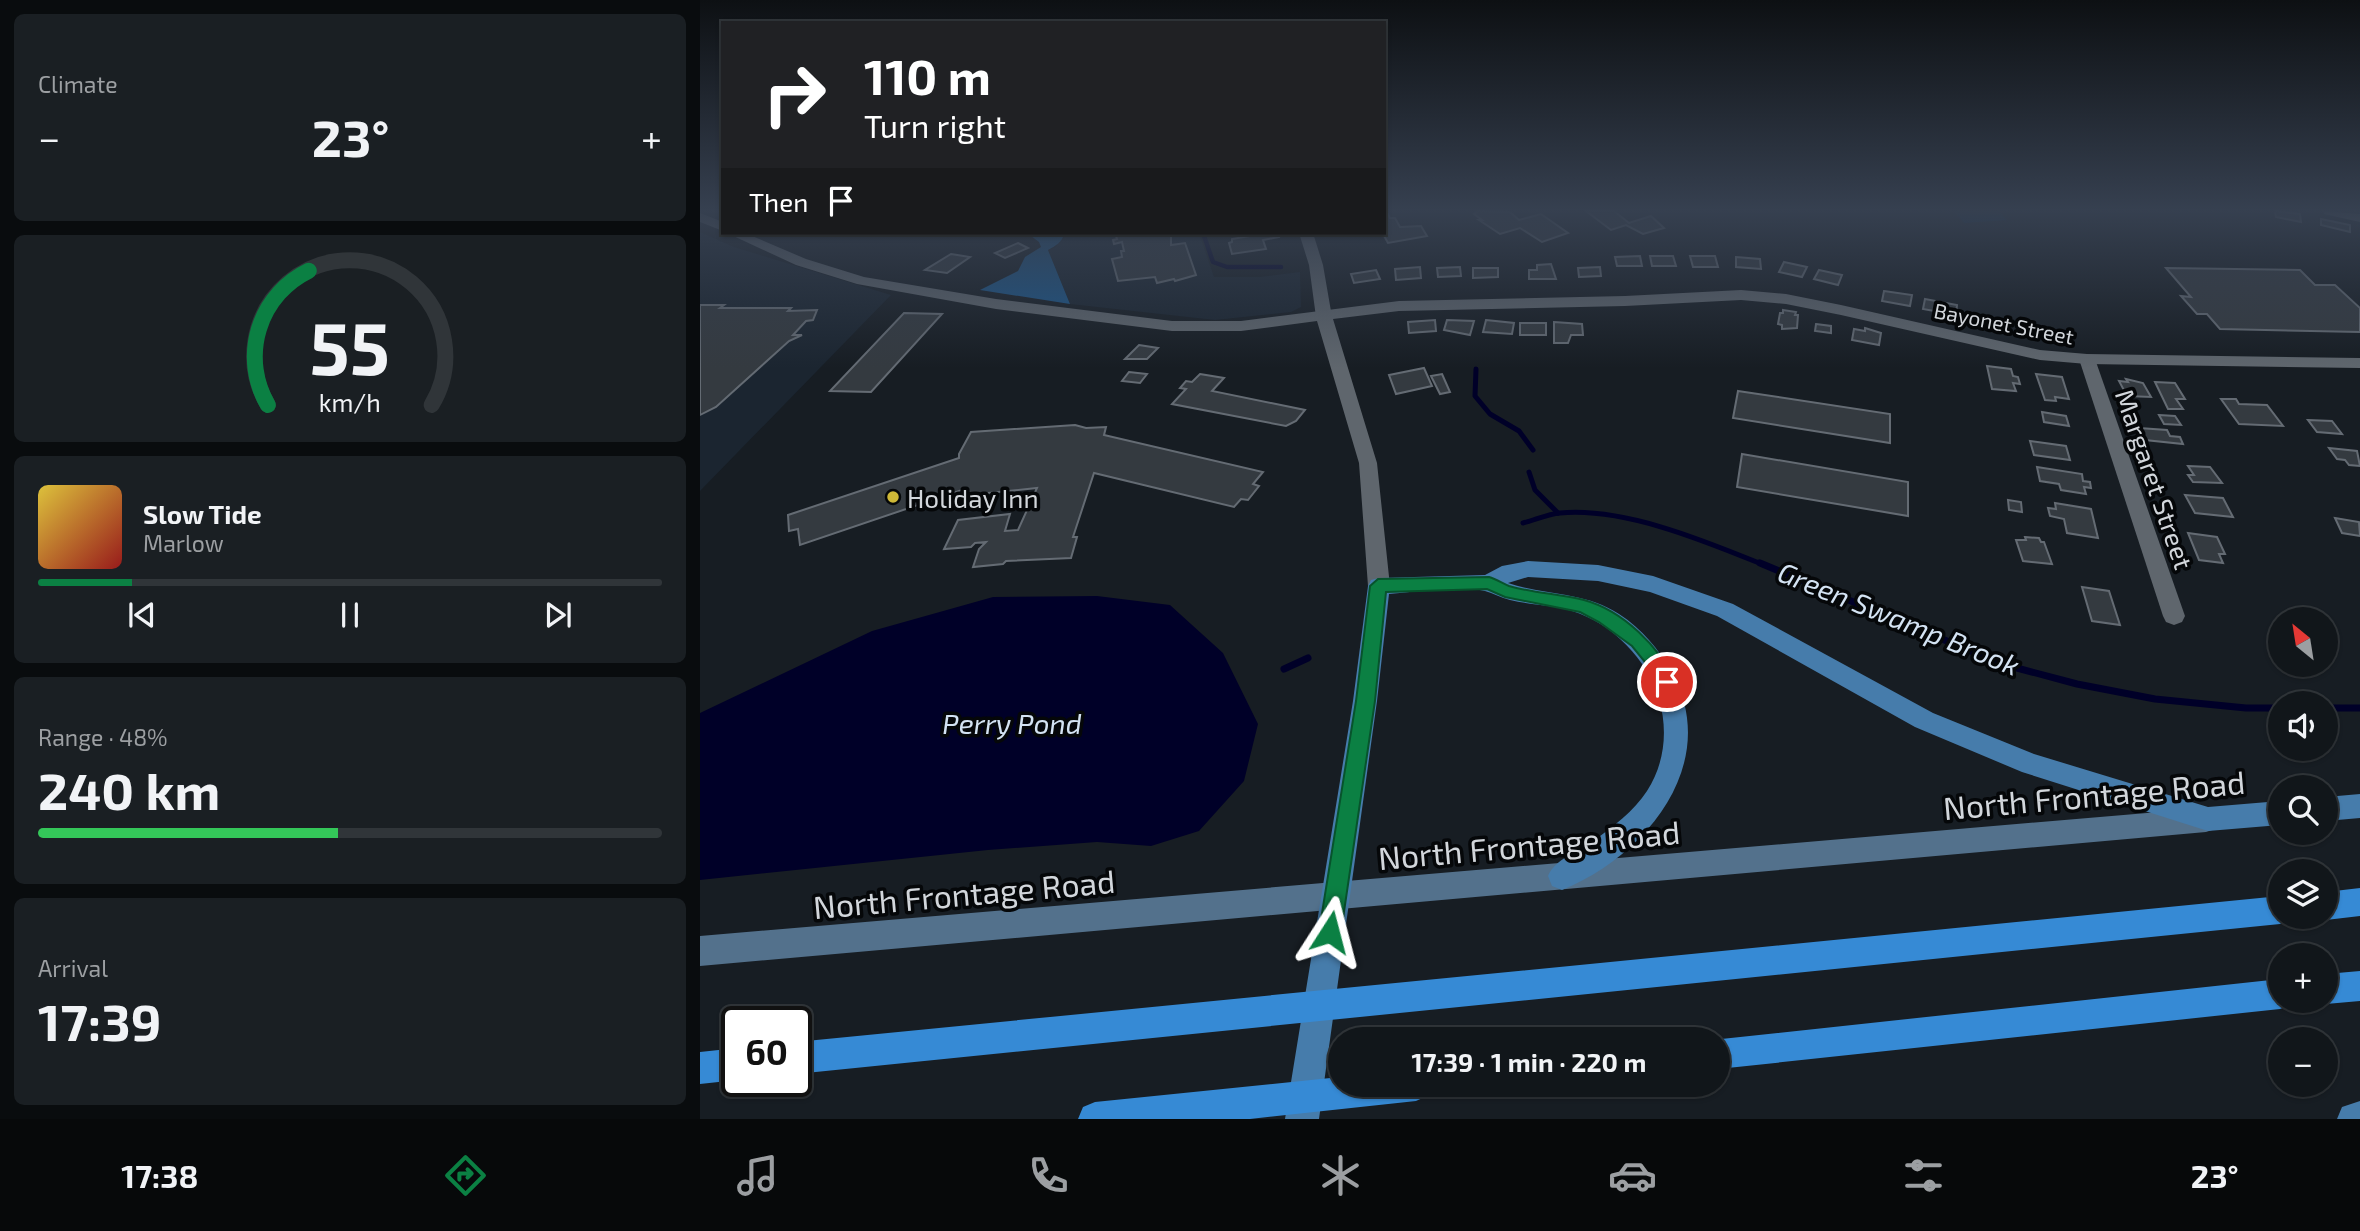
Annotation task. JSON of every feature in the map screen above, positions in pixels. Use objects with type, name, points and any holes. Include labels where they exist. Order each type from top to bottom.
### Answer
[{"type":"highway","points":[[2338,905],[2360,902]]},
{"type":"highway","points":[[812,1056],[2268,911]]},
{"type":"highway","points":[[2338,988],[2360,986]]},
{"type":"highway","points":[[1730,1052],[2268,995]]},
{"type":"highway","points":[[700,1068],[721,1066]]},
{"type":"highway","points":[[1095,1119],[1328,1094]]},
{"type":"main road","points":[[1302,1119],[1370,667],[1378,586],[1489,583],[1518,570],[1553,570],[1615,575],[1684,593],[1725,610],[1891,703],[1976,743],[2071,777],[2208,819]]},
{"type":"main road","points":[[1489,583],[1505,591],[1583,606],[1620,627],[1638,641],[1660,668],[1676,709],[1676,754],[1654,803],[1633,826],[1592,858],[1562,876]]},
{"type":"main road","points":[[2338,808],[2360,806]]},
{"type":"main road","name":"North Frontage Road","points":[[700,951],[2268,814]]},
{"type":"main road","points":[[2354,1119],[2360,1118]]},
{"type":"street","name":"Bayonet Street","points":[[805,263],[862,281],[996,304],[1099,318],[1198,327],[1239,326],[1399,306],[1625,301],[1741,295],[1786,299],[1841,310],[2040,355],[2087,359],[2359,364]]},
{"type":"street","points":[[1315,263],[1324,317],[1368,463],[1378,553],[1378,586]]},
{"type":"street","name":"Margaret Street","points":[[2087,359],[2174,616]]},
{"type":"shaded area","points":[[700,263],[787,263],[891,295],[700,491]]},
{"type":"shaded area","points":[[1022,263],[1053,263],[1070,304],[980,290],[1018,271]]},
{"type":"shaded area","points":[[1053,263],[1209,263],[1214,277],[1260,277],[1300,272],[1301,307],[1291,312],[1215,320],[1070,304]]},
{"type":"water","name":"Perry Pond","points":[[1097,596],[1170,605],[1223,653],[1258,724],[1244,781],[1199,831],[1151,846],[1097,842],[988,850],[700,880],[700,713],[872,631],[993,597]]},
{"type":"building","points":[[936,263],[961,263],[947,273],[925,270]]},
{"type":"building","points":[[1113,263],[1192,263],[1196,275],[1157,283],[1155,277],[1118,281]]},
{"type":"building","points":[[1616,263],[1641,263],[1642,266],[1617,266]]},
{"type":"building","points":[[1651,263],[1675,263],[1676,266],[1652,266]]},
{"type":"building","points":[[1692,263],[1717,263],[1718,267],[1693,267]]},
{"type":"building","points":[[1736,263],[1760,263],[1761,269],[1736,267]]},
{"type":"building","points":[[1783,263],[1807,267],[1802,277],[1779,272]]},
{"type":"building","points":[[1551,264],[1556,279],[1529,279],[1529,270],[1537,270],[1537,265]]},
{"type":"building","points":[[1420,267],[1421,278],[1396,280],[1395,269]]},
{"type":"building","points":[[1460,267],[1461,276],[1438,277],[1437,268]]},
{"type":"building","points":[[1600,267],[1601,276],[1579,277],[1578,268]]},
{"type":"building","points":[[1473,268],[1498,268],[1498,277],[1473,278]]},
{"type":"building","points":[[2166,268],[2300,270],[2315,285],[2335,285],[2360,308],[2360,332],[2220,329],[2207,314],[2197,314],[2181,296],[2191,297]]},
{"type":"building","points":[[1376,270],[1380,279],[1354,283],[1351,274]]},
{"type":"building","points":[[1819,270],[1842,275],[1838,285],[1814,279]]},
{"type":"building","points":[[1884,291],[1912,295],[1910,306],[1882,301]]},
{"type":"building","points":[[1925,299],[1957,305],[1956,315],[1923,309]]},
{"type":"building","points":[[700,305],[724,305],[720,308],[791,308],[788,311],[817,310],[813,320],[806,321],[793,335],[802,335],[789,341],[716,407],[700,415]]},
{"type":"building","points":[[1783,310],[1796,312],[1797,328],[1782,329],[1782,325],[1778,324]]},
{"type":"building","points":[[904,313],[942,314],[871,392],[830,391]]},
{"type":"building","points":[[1435,320],[1436,331],[1409,333],[1408,322]]},
{"type":"building","points":[[1447,320],[1474,321],[1470,335],[1444,330]]},
{"type":"building","points":[[1486,320],[1514,323],[1512,334],[1483,332]]},
{"type":"building","points":[[1554,322],[1582,324],[1583,335],[1571,335],[1568,343],[1554,343]]},
{"type":"building","points":[[1520,323],[1546,323],[1546,335],[1520,335]]},
{"type":"building","points":[[1816,324],[1831,326],[1831,333],[1815,331]]},
{"type":"building","points":[[1865,328],[1881,333],[1879,345],[1852,340],[1854,329],[1865,331]]},
{"type":"building","points":[[1139,345],[1158,348],[1147,359],[1125,359]]},
{"type":"building","points":[[1987,366],[2011,369],[2020,384],[2013,383],[2016,391],[1992,389]]},
{"type":"building","points":[[1424,368],[1432,386],[1396,394],[1389,375]]},
{"type":"building","points":[[1129,372],[1147,374],[1140,383],[1122,381]]},
{"type":"building","points":[[1200,374],[1224,378],[1212,391],[1305,410],[1296,421],[1286,426],[1172,404],[1186,389],[1180,388],[1186,381],[1192,382]]},
{"type":"building","points":[[1442,374],[1450,392],[1440,394],[1431,376]]},
{"type":"building","points":[[2036,374],[2062,377],[2069,399],[2055,397],[2056,401],[2045,400]]},
{"type":"building","points":[[2126,379],[2143,383],[2151,397],[2127,396],[2119,381],[2128,382]]},
{"type":"building","points":[[2155,382],[2175,383],[2185,399],[2176,399],[2183,409],[2168,409]]},
{"type":"building","points":[[1738,391],[1890,414],[1890,443],[1733,418]]},
{"type":"building","points":[[2221,399],[2236,399],[2239,404],[2267,405],[2283,426],[2239,424]]},
{"type":"building","points":[[2042,412],[2066,416],[2069,426],[2044,422]]},
{"type":"building","points":[[2159,415],[2175,416],[2181,425],[2164,424]]},
{"type":"building","points":[[2308,420],[2332,421],[2342,434],[2317,432]]},
{"type":"building","name":"Holiday Inn","points":[[1075,425],[1086,428],[1106,427],[1104,435],[1263,472],[1253,484],[1259,486],[1248,500],[1241,499],[1234,507],[1094,473],[1073,537],[1077,537],[1071,558],[1006,561],[1003,564],[973,567],[979,549],[986,542],[975,543],[971,547],[944,549],[958,520],[1010,514],[1005,531],[1018,530],[1037,488],[968,495],[965,489],[800,545],[798,529],[789,531],[788,515],[959,458],[971,432]]},
{"type":"building","points":[[2139,428],[2167,430],[2170,436],[2180,437],[2183,444],[2145,440]]},
{"type":"building","points":[[2030,441],[2066,446],[2070,460],[2034,455]]},
{"type":"building","points":[[2329,448],[2357,451],[2360,466],[2349,465],[2345,460],[2337,459]]},
{"type":"building","points":[[1742,454],[1908,482],[1908,516],[1737,487]]},
{"type":"building","points":[[2188,466],[2210,467],[2222,483],[2193,482],[2188,475],[2194,475]]},
{"type":"building","points":[[2037,467],[2082,474],[2083,481],[2090,482],[2091,488],[2084,487],[2086,494],[2061,490],[2059,484],[2040,481]]},
{"type":"building","points":[[2185,495],[2223,498],[2233,517],[2195,513]]},
{"type":"building","points":[[2008,500],[2021,502],[2022,512],[2009,510]]},
{"type":"building","points":[[2055,503],[2091,509],[2098,538],[2067,533],[2064,519],[2050,516],[2048,508],[2056,509]]},
{"type":"building","points":[[2335,518],[2359,522],[2360,536],[2342,533]]},
{"type":"building","points":[[2188,533],[2217,537],[2225,554],[2219,554],[2223,563],[2199,560]]},
{"type":"building","points":[[2025,537],[2039,538],[2044,542],[2052,564],[2023,561],[2016,540],[2026,540]]},
{"type":"building","points":[[2082,587],[2109,591],[2120,625],[2092,621]]},
{"type":"waterway","points":[[1216,263],[1227,267],[1281,267]]},
{"type":"waterway","points":[[1476,369],[1475,396],[1490,414],[1519,431],[1533,450]]},
{"type":"waterway","points":[[1529,472],[1535,490],[1558,513]]},
{"type":"waterway","name":"Green Swamp Brook","points":[[1523,523],[1560,513],[1611,515],[1664,528],[1764,565]]},
{"type":"waterway","name":"Green Swamp Brook","points":[[1760,563],[2002,664],[2077,684],[2155,699],[2268,708]]},
{"type":"waterway","name":"Green Swamp Brook","points":[[1284,669],[1308,658]]},
{"type":"waterway","name":"Green Swamp Brook","points":[[2338,708],[2360,708]]},
{"type":"place","name":"Holiday Inn","points":[[893,497]]},
{"type":"route","points":[[1330,932],[1366,701],[1378,586],[1489,583],[1505,591],[1583,606],[1605,617],[1638,641],[1660,668],[1667,682]]}]
